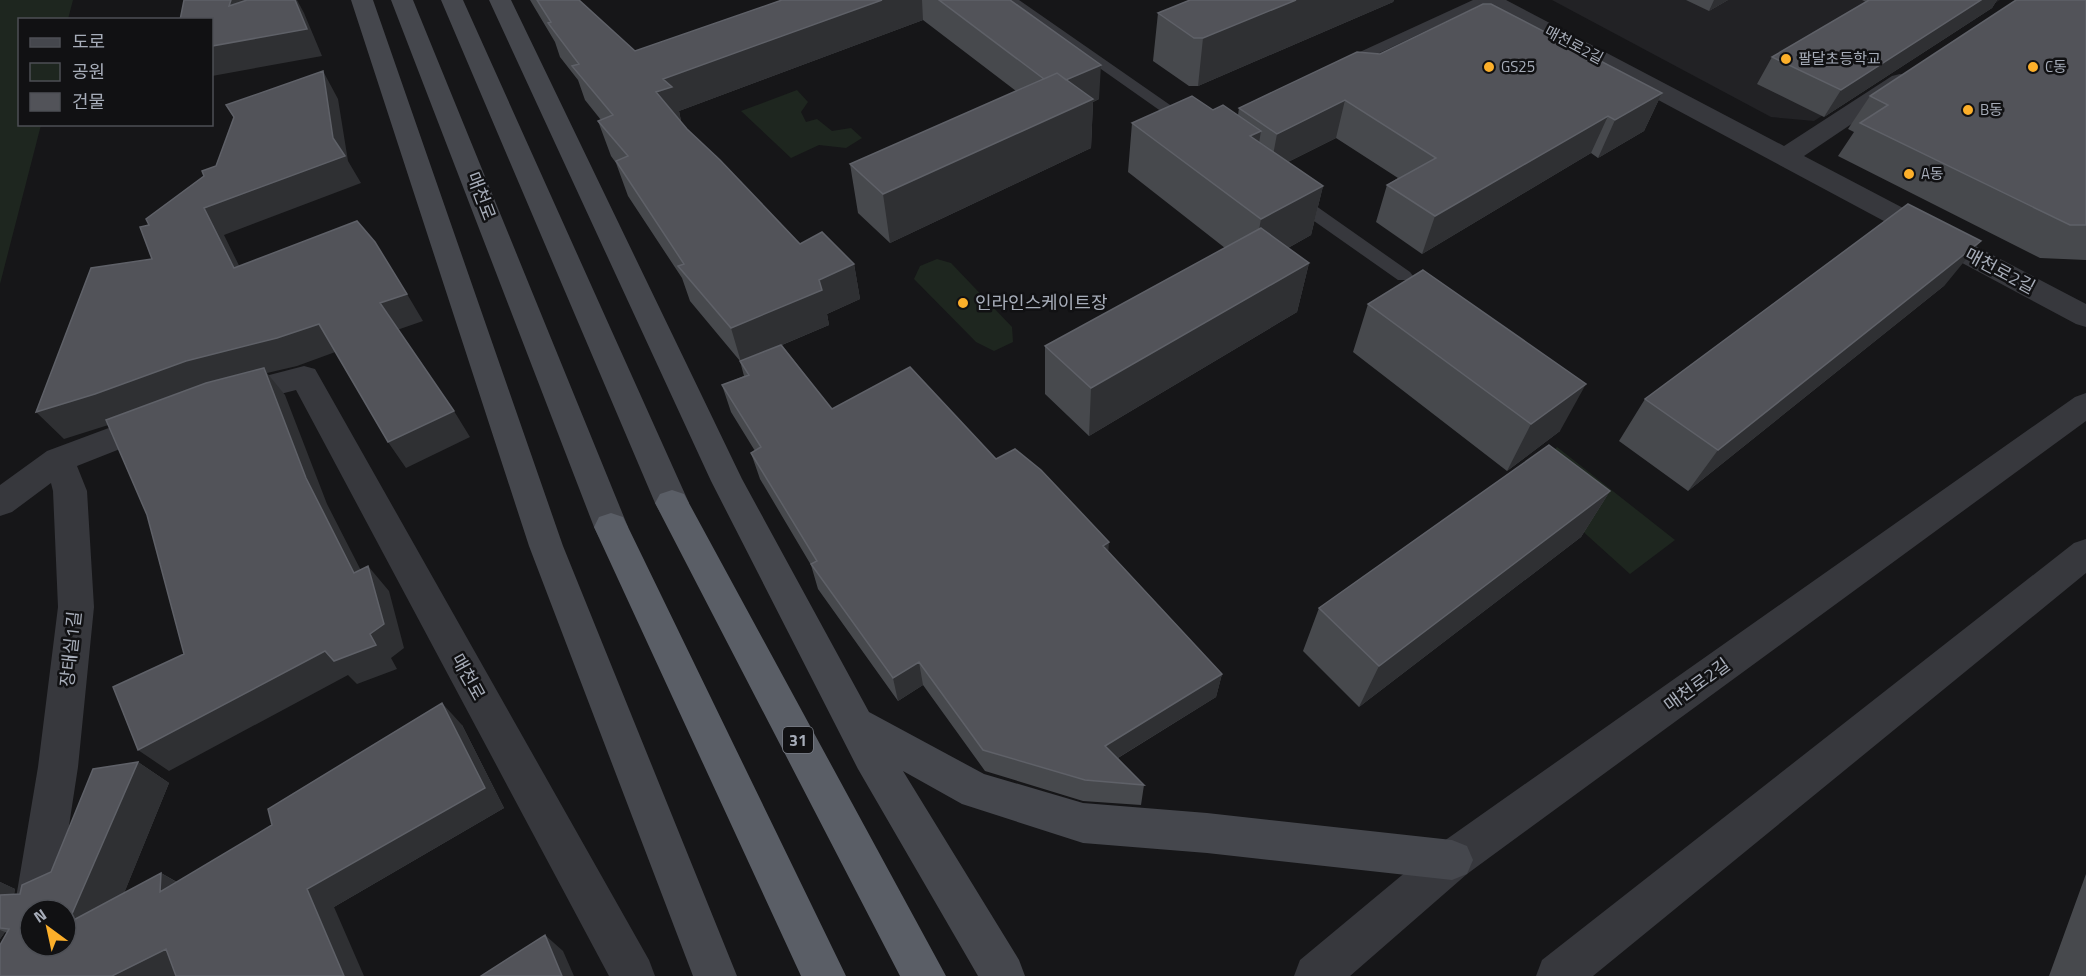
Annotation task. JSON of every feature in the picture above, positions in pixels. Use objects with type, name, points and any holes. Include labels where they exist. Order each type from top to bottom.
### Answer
[{"type":"highway","name":"31","points":[[672,503],[924,976]]},
{"type":"highway","points":[[611,528],[824,976]]},
{"type":"main road","points":[[362,0],[546,546],[715,976]]},
{"type":"main road","name":"매천로","points":[[402,0],[611,528]]},
{"type":"main road","name":"31","points":[[452,0],[672,503]]},
{"type":"main road","points":[[500,0],[727,481],[855,724],[1003,976]]},
{"type":"main road","points":[[855,724],[976,791],[1083,824],[1207,833],[1452,860]]},
{"type":"street","name":"매천로2길","points":[[1489,0],[1787,156],[2086,317]]},
{"type":"street","points":[[1787,156],[1915,72]]},
{"type":"street","name":"매천로","points":[[58,460],[199,406],[304,377],[633,976]]},
{"type":"street","name":"매천로2길","points":[[1317,976],[1452,860],[2086,405]]},
{"type":"street","points":[[0,503],[58,460]]},
{"type":"street","name":"장태실1길","points":[[37,898],[58,766],[76,607],[70,491],[58,460]]},
{"type":"street","points":[[1558,976],[2086,554]]},
{"type":"lane","points":[[1010,0],[1200,132]]},
{"type":"lane","points":[[1324,74],[1484,0]]},
{"type":"lane","points":[[1278,187],[1404,276]]},
{"type":"shaded area","name":"팔달초등학교","points":[[1552,0],[2000,0],[1814,121],[1771,117]]},
{"type":"green space","points":[[0,0],[73,0],[68,18],[18,18],[18,126],[41,126],[0,284]]},
{"type":"green space","points":[[797,90],[808,102],[801,112],[806,122],[817,119],[832,131],[851,128],[862,138],[846,148],[819,145],[791,158],[741,111]]},
{"type":"green space","name":"인라인스케이트장","points":[[937,259],[951,263],[1012,327],[1013,342],[994,351],[976,342],[914,279],[920,266]]},
{"type":"green space","points":[[1557,447],[1675,540],[1630,574],[1547,499],[1544,461]]},
{"type":"building","points":[[184,0],[231,0],[229,6],[247,0],[295,0],[307,29],[213,46],[213,18],[180,18]]},
{"type":"building","points":[[537,0],[579,0],[635,51],[782,0],[882,0],[663,79],[672,87],[656,92],[687,129],[720,160],[800,244],[822,232],[854,264],[819,280],[822,290],[731,328],[678,266],[684,264],[616,161],[628,156],[598,121],[613,115],[572,66],[579,64],[548,23],[551,22]]},
{"type":"building","points":[[939,0],[1010,0],[1101,65],[1066,80],[1057,73],[1044,79]]},
{"type":"building","points":[[1190,0],[1296,0],[1203,38],[1194,38],[1158,13]]},
{"type":"building","points":[[1869,0],[1981,0],[1841,90],[1772,57]]},
{"type":"building","points":[[2016,0],[2086,0],[2086,225],[2070,225],[1860,123],[1888,105],[1870,96]]},
{"type":"building","points":[[1483,4],[1491,4],[1662,93],[1615,120],[1608,116],[1435,216],[1387,185],[1436,158],[1345,100],[1277,134],[1239,108],[1357,52],[1380,54]]},
{"type":"building","points":[[323,71],[333,138],[345,156],[204,208],[234,268],[357,221],[375,242],[407,294],[380,303],[454,411],[388,442],[319,324],[277,338],[186,361],[95,394],[36,412],[91,268],[152,259],[140,227],[149,225],[146,219],[204,176],[202,171],[216,166],[234,117],[226,105]]},
{"type":"building","points":[[1057,73],[1093,99],[883,194],[850,164]]},
{"type":"building","points":[[1192,96],[1213,110],[1223,105],[1261,131],[1250,136],[1323,186],[1261,219],[1132,123]]},
{"type":"building","points":[[1908,204],[1981,241],[1718,450],[1645,399]]},
{"type":"building","points":[[1261,228],[1309,263],[1091,388],[1045,346]]},
{"type":"building","points":[[1423,270],[1586,384],[1531,424],[1368,304]]},
{"type":"building","points":[[781,345],[832,409],[910,367],[996,459],[1015,449],[1041,470],[1109,542],[1103,546],[1222,674],[1105,746],[1144,785],[1085,780],[983,750],[919,662],[893,678],[811,564],[817,561],[751,453],[761,447],[722,385],[749,375],[740,361]]},
{"type":"building","points":[[264,368],[306,478],[354,573],[368,566],[384,624],[370,634],[376,645],[334,661],[325,651],[138,750],[113,687],[184,654],[147,515],[106,420],[206,383]]},
{"type":"building","points":[[1549,445],[1610,491],[1379,666],[1319,608]]},
{"type":"building","points":[[442,703],[485,788],[307,889],[344,976],[176,976],[166,949],[112,976],[0,976],[0,945],[9,929],[0,928],[0,895],[20,894],[22,885],[51,872],[93,769],[138,762],[78,900],[78,898],[18,898],[18,958],[78,958],[78,918],[161,873],[160,892],[272,825],[268,809]]},
{"type":"building","points":[[545,935],[562,976],[481,976]]},
{"type":"place","name":"팔달초등학교","points":[[1786,59]]},
{"type":"place","name":"GS25","points":[[1489,67]]},
{"type":"place","name":"C동","points":[[2033,67]]},
{"type":"place","name":"B동","points":[[1968,110]]},
{"type":"place","name":"A동","points":[[1909,174]]},
{"type":"place","name":"인라인스케이트장","points":[[963,303]]}]
